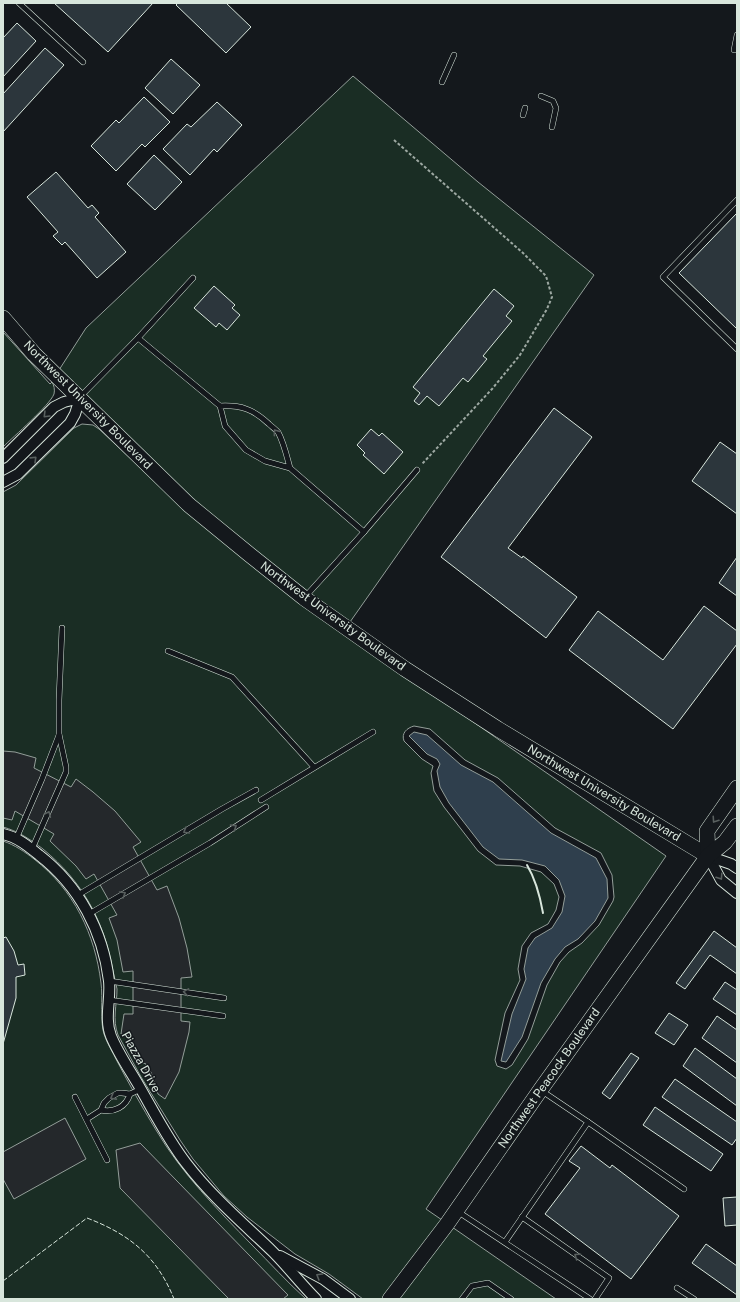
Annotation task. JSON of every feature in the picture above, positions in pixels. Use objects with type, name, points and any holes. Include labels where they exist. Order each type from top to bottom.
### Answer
[{"type":"street","name":"Northwest University Boulevard","points":[[3,318],[34,354],[190,505],[304,598],[405,669],[498,729],[708,856]]},
{"type":"street","points":[[3,458],[59,403],[80,398],[76,414],[70,423],[18,474],[3,482]]},
{"type":"street","points":[[737,788],[707,831],[708,856],[721,880],[737,893]]},
{"type":"street","name":"Northwest Peacock Boulevard","points":[[390,1299],[456,1211],[540,1089],[708,856],[725,842],[737,826]]},
{"type":"street","name":"Piazza Drive","points":[[3,834],[16,838],[32,849],[61,874],[78,895],[89,914],[102,948],[109,981],[108,1024],[111,1036],[169,1137],[193,1171],[227,1210],[273,1252],[316,1299]]},
{"type":"street","points":[[708,856],[731,864],[737,868]]},
{"type":"street","name":"Piazza Drive","points":[[273,1252],[319,1276],[350,1299]]},
{"type":"lane","points":[[19,3],[83,62]]},
{"type":"lane","points":[[737,35],[734,50],[737,50]]},
{"type":"lane","points":[[442,82],[454,55]]},
{"type":"lane","points":[[541,96],[553,101],[556,108],[552,127]]},
{"type":"lane","points":[[523,115],[525,108]]},
{"type":"lane","points":[[737,200],[663,277],[737,349]]},
{"type":"lane","points":[[80,398],[193,278]]},
{"type":"lane","points":[[138,338],[220,406],[225,426],[246,450],[266,461],[290,468],[364,532]]},
{"type":"lane","points":[[220,406],[232,406],[249,409],[260,416],[278,432],[286,452],[290,468]]},
{"type":"lane","points":[[304,598],[364,532],[417,470]]},
{"type":"lane","points":[[32,849],[66,772],[59,734],[62,628]]},
{"type":"lane","points":[[168,651],[232,677],[314,767]]},
{"type":"lane","points":[[261,800],[372,732]]},
{"type":"lane","points":[[16,838],[42,779],[59,734]]},
{"type":"lane","points":[[78,895],[256,790]]},
{"type":"lane","points":[[89,914],[210,843],[266,806]]},
{"type":"lane","points":[[109,981],[224,998]]},
{"type":"lane","points":[[109,1000],[222,1016]]},
{"type":"lane","points":[[87,1119],[102,1110],[108,1098],[122,1092],[130,1094],[141,1089]]},
{"type":"lane","points":[[540,1089],[684,1189]]},
{"type":"lane","points":[[102,1110],[112,1111],[122,1107],[127,1102],[130,1094]]},
{"type":"lane","points":[[76,1097],[108,1160]]},
{"type":"lane","points":[[505,1242],[588,1122]]},
{"type":"lane","points":[[456,1211],[590,1299]]},
{"type":"lane","points":[[522,1217],[609,1278],[595,1299]]},
{"type":"lane","points":[[462,1299],[472,1286],[488,1283],[511,1299]]},
{"type":"lane","points":[[677,1288],[694,1299]]},
{"type":"path","points":[[394,140],[523,253],[546,276],[552,297],[547,309],[520,355],[492,389],[417,470]]},
{"type":"green space","points":[[353,76],[478,182],[594,275],[350,622],[269,562],[211,515],[139,448],[87,397],[86,394],[83,395],[59,370],[86,328]]},
{"type":"green space","points":[[3,332],[50,384],[52,382],[54,386],[54,394],[46,406],[3,447]]},
{"type":"green space","points":[[82,424],[93,425],[99,429],[180,505],[449,705],[666,856],[426,1209],[442,1220],[382,1299],[363,1299],[329,1274],[295,1254],[247,1217],[224,1196],[193,1159],[141,1077],[118,1035],[115,1023],[117,987],[104,935],[90,904],[70,875],[43,849],[19,833],[3,827],[3,492],[16,485],[74,428]],"holes":[[[414,726],[430,729],[465,760],[498,778],[555,828],[601,853],[612,875],[613,901],[599,925],[582,943],[569,952],[560,962],[547,985],[528,1039],[512,1065],[506,1069],[497,1066],[495,1060],[505,1013],[520,980],[518,969],[522,946],[531,933],[548,924],[556,910],[559,897],[554,884],[541,872],[520,866],[496,865],[478,851],[444,807],[434,791],[431,773],[433,766],[422,759],[404,741],[403,738],[405,731]]]},
{"type":"green space","points":[[3,841],[23,851],[48,871],[71,899],[80,914],[94,947],[98,965],[102,989],[102,1023],[105,1038],[136,1096],[166,1146],[213,1204],[306,1299],[3,1299]]},
{"type":"green space","points":[[452,1227],[556,1299],[397,1299]]},
{"type":"shaded area","points":[[3,751],[15,752],[36,758],[34,768],[71,787],[76,779],[93,792],[115,811],[141,842],[133,847],[157,890],[167,886],[179,918],[187,948],[192,977],[181,978],[181,1021],[190,1022],[189,1032],[179,1072],[165,1099],[158,1094],[151,1072],[144,1069],[146,1064],[138,1061],[130,1036],[121,1034],[124,1014],[133,1014],[133,971],[123,972],[117,940],[109,918],[117,915],[94,874],[86,879],[76,866],[50,841],[54,834],[15,811],[12,820],[3,818]]},
{"type":"shaded area","points":[[65,1118],[86,1159],[14,1199],[3,1179],[3,1152]]},
{"type":"shaded area","points":[[140,1143],[288,1295],[283,1299],[229,1299],[120,1188],[116,1150]]},
{"type":"water","points":[[414,732],[427,735],[461,765],[493,782],[551,833],[596,858],[607,879],[608,898],[595,921],[578,939],[565,947],[555,959],[541,983],[522,1037],[506,1062],[501,1061],[512,1014],[526,979],[524,969],[528,948],[535,938],[552,928],[562,912],[565,896],[559,880],[545,866],[522,860],[499,859],[483,847],[449,803],[440,787],[437,771],[440,764],[437,759],[427,754],[409,736]]},
{"type":"building","points":[[54,3],[153,3],[108,52]]},
{"type":"building","points":[[178,3],[226,3],[251,27],[226,53],[176,5]]},
{"type":"building","points":[[17,23],[36,41],[3,77],[3,38]]},
{"type":"building","points":[[45,48],[64,65],[3,132],[3,94]]},
{"type":"building","points":[[171,59],[200,85],[173,114],[145,88]]},
{"type":"building","points":[[144,97],[170,122],[145,147],[142,144],[116,171],[91,146],[116,120],[119,123]]},
{"type":"building","points":[[217,102],[242,125],[217,152],[214,149],[190,175],[163,149],[187,124],[191,127]]},
{"type":"building","points":[[154,155],[182,182],[155,210],[127,184]]},
{"type":"building","points":[[56,172],[88,208],[92,205],[99,213],[95,217],[126,252],[97,278],[65,242],[62,245],[53,236],[58,232],[27,197]]},
{"type":"building","points":[[737,213],[737,329],[679,273]]},
{"type":"building","points":[[214,286],[235,305],[232,308],[240,315],[227,330],[219,323],[216,327],[194,308]]},
{"type":"building","points":[[494,289],[514,306],[506,316],[512,321],[483,356],[487,359],[468,382],[463,378],[439,406],[427,396],[419,405],[414,401],[420,393],[413,387]]},
{"type":"building","points":[[554,408],[592,437],[508,548],[522,558],[523,556],[577,597],[546,638],[441,557]]},
{"type":"building","points":[[371,429],[379,436],[382,433],[403,452],[384,474],[363,455],[365,453],[357,445]]},
{"type":"building","points":[[720,442],[737,454],[737,514],[692,481]]},
{"type":"building","points":[[737,557],[737,596],[719,583]]},
{"type":"building","points":[[704,606],[737,631],[737,644],[673,729],[569,650],[598,611],[663,660]]},
{"type":"building","points":[[714,931],[737,948],[737,974],[710,955],[685,989],[676,983]]},
{"type":"building","points":[[6,937],[14,951],[18,965],[24,964],[25,975],[16,977],[16,998],[3,1044],[3,938]]},
{"type":"building","points":[[725,982],[737,990],[737,1015],[713,999]]},
{"type":"building","points":[[669,1013],[688,1025],[674,1045],[655,1033]]},
{"type":"building","points":[[717,1016],[737,1030],[737,1063],[702,1038]]},
{"type":"building","points":[[695,1048],[737,1079],[737,1106],[683,1066]]},
{"type":"building","points":[[631,1053],[639,1058],[610,1099],[602,1093]]},
{"type":"building","points":[[675,1079],[737,1122],[737,1138],[732,1145],[662,1097]]},
{"type":"building","points":[[655,1107],[723,1154],[711,1171],[643,1125]]},
{"type":"building","points":[[581,1146],[610,1168],[612,1165],[679,1216],[631,1279],[545,1214],[580,1168],[569,1161]]},
{"type":"building","points":[[737,1197],[737,1225],[725,1226],[723,1198]]},
{"type":"building","points":[[706,1244],[737,1266],[737,1295],[692,1263]]},
{"type":"fence","points":[[3,1281],[87,1218],[116,1231],[140,1248],[159,1270],[174,1299]]},
{"type":"wall","points":[[527,865],[533,876],[543,913]]}]
